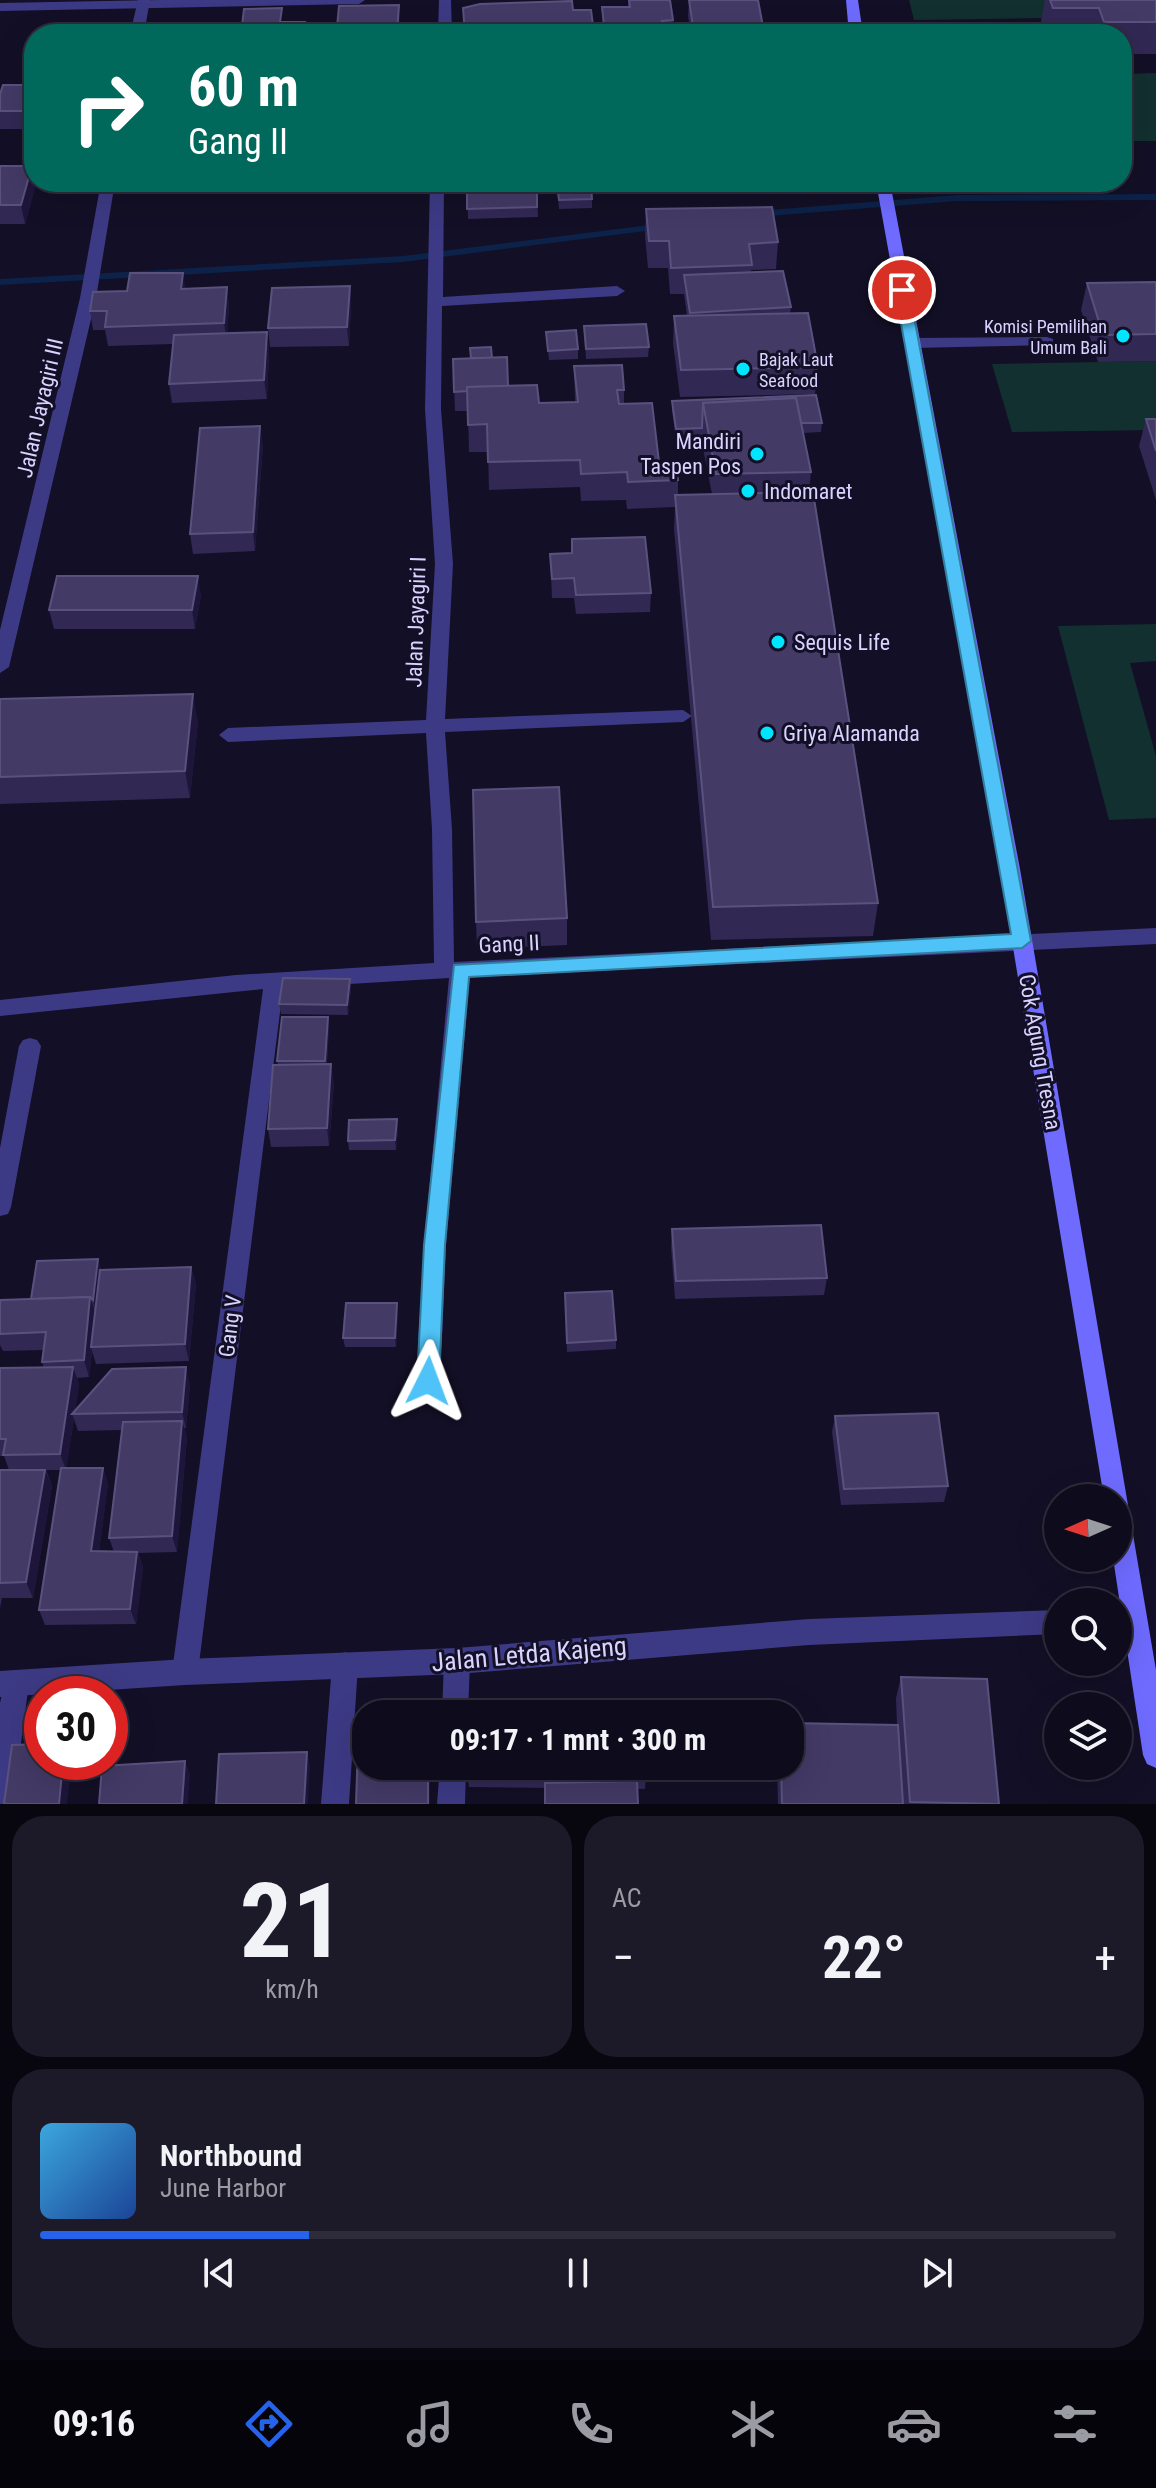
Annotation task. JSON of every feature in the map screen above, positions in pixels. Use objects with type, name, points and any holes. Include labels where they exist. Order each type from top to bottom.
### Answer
[{"type":"main road","points":[[852,0],[855,24]]},
{"type":"main road","name":"Cok Agung Tresna","points":[[884,192],[1022,941],[1114,1484]]},
{"type":"main road","points":[[1132,1641],[1155,1745]]},
{"type":"street","points":[[0,7],[359,0]]},
{"type":"street","points":[[445,0],[445,24]]},
{"type":"street","points":[[139,24],[143,2]]},
{"type":"street","name":"Jalan Jayagiri III","points":[[0,667],[88,298],[106,192]]},
{"type":"street","name":"Jalan Jayagiri I","points":[[428,1381],[452,970],[435,728],[444,564],[433,409],[436,192]]},
{"type":"street","points":[[433,302],[617,291]]},
{"type":"street","points":[[912,343],[1047,342]]},
{"type":"street","points":[[228,735],[683,716]]},
{"type":"street","name":"Gang II","points":[[0,1008],[274,981],[1156,936]]},
{"type":"street","name":"Gang V","points":[[185,1672],[274,981]]},
{"type":"street","points":[[0,1207],[30,1046]]},
{"type":"street","name":"Jalan Letda Kajeng","points":[[8,1683],[457,1661],[809,1632],[1044,1623]]},
{"type":"street","points":[[456,1700],[457,1661]]},
{"type":"street","points":[[335,1804],[345,1665]]},
{"type":"street","points":[[0,1796],[8,1683]]},
{"type":"street","points":[[451,1804],[452,1780]]},
{"type":"green space","points":[[909,0],[1111,0],[1117,17],[914,20]]},
{"type":"green space","points":[[1156,73],[1156,141],[1132,141],[1132,74]]},
{"type":"green space","points":[[1156,361],[1156,430],[1012,432],[992,364]]},
{"type":"green space","points":[[1156,624],[1156,661],[1130,663],[1156,756],[1156,818],[1109,820],[1058,626]]},
{"type":"building","points":[[629,0],[670,0],[673,20],[662,21],[663,24],[604,24],[602,7],[630,7]]},
{"type":"building","points":[[689,0],[758,0],[762,24],[693,24]]},
{"type":"building","points":[[1050,0],[1156,0],[1156,22],[1104,22],[1099,8],[1053,8]]},
{"type":"building","points":[[572,1],[573,10],[591,10],[593,24],[464,24],[463,8],[480,4]]},
{"type":"building","points":[[399,5],[398,24],[337,24],[339,6]]},
{"type":"building","points":[[282,8],[280,22],[305,24],[242,24],[244,9]]},
{"type":"building","points":[[3,85],[24,85],[24,111],[0,111]]},
{"type":"building","points":[[0,166],[24,166],[25,192],[21,205],[0,205]]},
{"type":"building","points":[[467,192],[537,192],[537,207],[467,209]]},
{"type":"building","points":[[558,192],[592,192],[592,199],[559,200]]},
{"type":"building","points":[[772,207],[778,242],[749,244],[752,265],[671,268],[669,241],[649,241],[646,209]]},
{"type":"building","points":[[783,271],[791,307],[690,313],[684,275]]},
{"type":"building","points":[[130,273],[183,273],[181,289],[227,287],[224,323],[105,327],[107,311],[90,311],[93,292],[127,291]]},
{"type":"building","points":[[1156,282],[1156,334],[1103,335],[1087,283]]},
{"type":"building","points":[[350,286],[347,327],[268,328],[272,288]]},
{"type":"building","points":[[808,313],[818,367],[681,370],[674,316]]},
{"type":"building","points":[[646,324],[649,347],[586,349],[584,326]]},
{"type":"building","points":[[576,330],[578,349],[548,351],[546,332]]},
{"type":"building","points":[[267,332],[264,380],[169,384],[174,335]]},
{"type":"building","points":[[491,347],[492,358],[471,358],[470,348]]},
{"type":"building","points":[[507,357],[508,386],[467,387],[467,391],[454,392],[453,359]]},
{"type":"building","points":[[622,365],[624,390],[617,390],[619,404],[652,403],[659,462],[676,462],[678,480],[628,482],[627,472],[581,474],[580,460],[488,462],[487,424],[468,425],[467,387],[537,385],[539,403],[578,402],[574,366]]},
{"type":"building","points":[[816,395],[822,423],[801,423],[796,398],[703,403],[702,428],[676,429],[672,401]]},
{"type":"building","points":[[796,398],[811,472],[716,474],[703,403]]},
{"type":"building","points":[[1146,419],[1156,419],[1156,451]]},
{"type":"building","points":[[260,426],[253,532],[190,534],[200,428]]},
{"type":"building","name":"Griya Alamanda","points":[[813,492],[878,903],[713,907],[675,495]]},
{"type":"building","points":[[645,537],[651,593],[576,595],[574,578],[552,579],[550,554],[572,553],[572,539]]},
{"type":"building","points":[[57,576],[198,576],[192,610],[49,610]]},
{"type":"building","points":[[193,694],[185,771],[0,777],[0,699]]},
{"type":"building","points":[[559,787],[567,918],[476,922],[473,790]]},
{"type":"building","points":[[283,978],[350,979],[347,1005],[279,1004]]},
{"type":"building","points":[[282,1017],[328,1017],[325,1061],[277,1061]]},
{"type":"building","points":[[331,1064],[327,1128],[268,1129],[273,1065]]},
{"type":"building","points":[[397,1119],[395,1140],[348,1141],[349,1120]]},
{"type":"building","points":[[821,1225],[827,1278],[676,1281],[672,1229]]},
{"type":"building","points":[[98,1259],[93,1300],[90,1297],[31,1299],[37,1261]]},
{"type":"building","points":[[191,1267],[185,1344],[91,1347],[100,1270]]},
{"type":"building","points":[[612,1291],[616,1340],[567,1343],[565,1293]]},
{"type":"building","points":[[90,1297],[84,1360],[42,1362],[46,1332],[0,1334],[0,1300]]},
{"type":"building","points":[[346,1303],[397,1303],[395,1338],[343,1338]]},
{"type":"building","points":[[73,1367],[60,1454],[3,1455],[6,1439],[0,1439],[0,1368]]},
{"type":"building","points":[[186,1367],[182,1412],[72,1414],[112,1369]]},
{"type":"building","points":[[938,1413],[948,1486],[844,1489],[835,1416]]},
{"type":"building","points":[[182,1421],[172,1536],[109,1538],[123,1422]]},
{"type":"building","points":[[61,1468],[103,1468],[91,1551],[137,1552],[130,1609],[39,1610]]},
{"type":"building","points":[[0,1470],[45,1470],[26,1582],[0,1583]]},
{"type":"building","points":[[901,1677],[987,1679],[999,1804],[910,1802]]},
{"type":"building","points":[[804,1723],[898,1725],[903,1804],[782,1804],[781,1780],[804,1780]]},
{"type":"building","points":[[12,1745],[24,1745],[24,1780],[61,1780],[59,1804],[4,1804]]},
{"type":"building","points":[[307,1752],[304,1804],[216,1804],[219,1754]]},
{"type":"building","points":[[185,1761],[182,1804],[99,1804],[101,1780],[128,1780],[128,1764]]},
{"type":"building","points":[[357,1780],[428,1780],[428,1804],[356,1804]]},
{"type":"building","points":[[637,1781],[638,1804],[545,1804],[545,1783]]},
{"type":"waterway","points":[[757,214],[957,198],[1156,197]]},
{"type":"waterway","points":[[0,282],[403,259],[665,226]]},
{"type":"place","name":"Komisi Pemilihan Umum Bali","points":[[1123,336]]},
{"type":"place","name":"Bajak Laut Seafood","points":[[743,369]]},
{"type":"place","name":"Mandiri Taspen Pos","points":[[757,454]]},
{"type":"place","name":"Indomaret","points":[[748,491]]},
{"type":"place","name":"Sequis Life","points":[[778,642]]},
{"type":"place","name":"Griya Alamanda","points":[[767,733]]},
{"type":"route","points":[[428,1381],[435,1245],[460,970],[1022,941],[902,290]]}]
